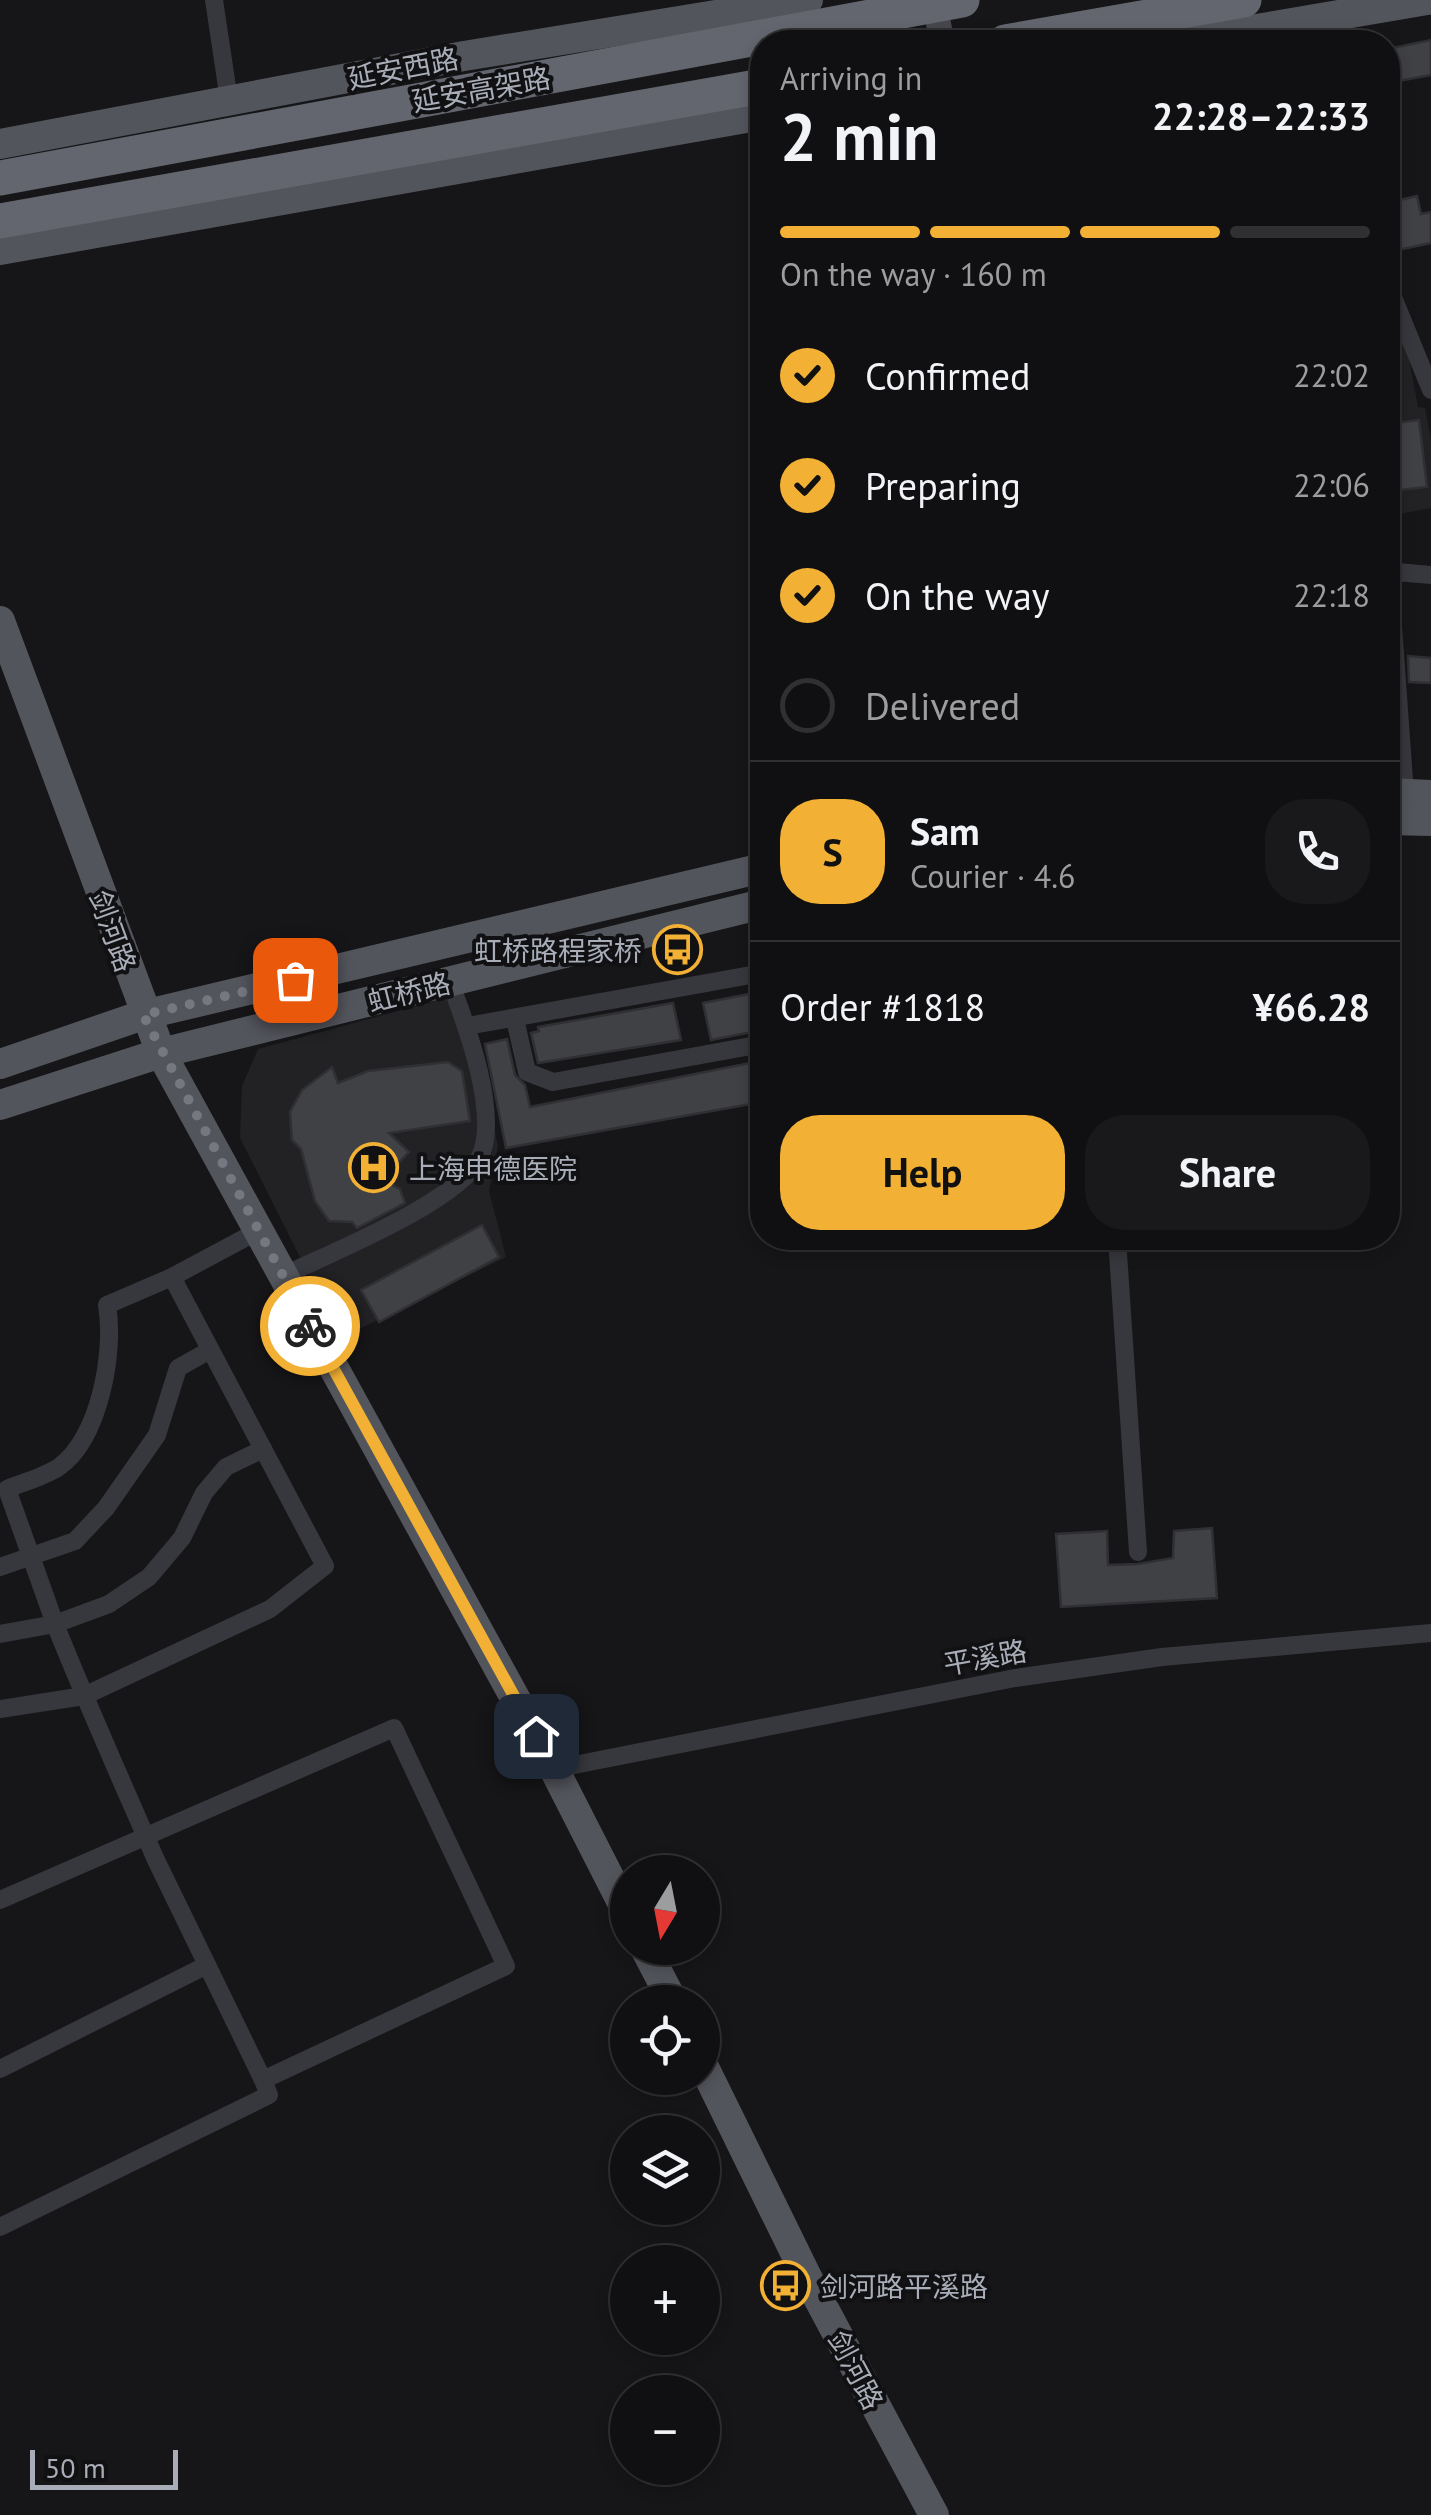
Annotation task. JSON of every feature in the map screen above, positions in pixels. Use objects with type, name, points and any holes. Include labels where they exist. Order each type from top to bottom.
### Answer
[{"type":"highway","name":"延安高架路","points":[[800,30],[962,0]]},
{"type":"highway","points":[[1073,30],[1244,0]]},
{"type":"highway","name":"延安高架路","points":[[0,178],[750,39]]},
{"type":"highway","name":"延安高架路","points":[[0,222],[750,88]]},
{"type":"main road","name":"延安西路","points":[[0,144],[464,56],[808,0]]},
{"type":"main road","points":[[1274,30],[1427,0]]},
{"type":"main road","points":[[0,250],[750,117]]},
{"type":"main road","name":"剑河路","points":[[0,621],[143,1015],[161,1053],[554,1769],[610,1879]]},
{"type":"main road","points":[[1400,820],[1431,820]]},
{"type":"main road","name":"虹桥路","points":[[0,1064],[143,1015],[750,871]]},
{"type":"main road","name":"虹桥路","points":[[0,1105],[161,1053],[750,907]]},
{"type":"main road","name":"剑河路","points":[[718,2095],[808,2279],[934,2515]]},
{"type":"street","points":[[214,0],[229,100]]},
{"type":"street","points":[[934,0],[940,30]]},
{"type":"street","points":[[1400,314],[1431,390]]},
{"type":"street","points":[[1400,572],[1431,576]]},
{"type":"street","points":[[1400,701],[1408,794]]},
{"type":"street","points":[[467,1026],[750,975]]},
{"type":"street","points":[[283,1276],[408,1215],[452,1188],[479,1161],[488,1126],[467,1026],[450,982]]},
{"type":"street","points":[[515,1018],[527,1072],[553,1082],[750,1046]]},
{"type":"street","points":[[0,2227],[269,2095],[144,1834],[54,1624],[4,1491],[61,1466],[92,1420],[110,1350],[108,1305],[172,1277],[258,1231]]},
{"type":"street","points":[[1117,1250],[1138,1552]]},
{"type":"street","points":[[0,1709],[84,1696],[270,1609],[325,1566],[172,1277]]},
{"type":"street","points":[[0,1567],[75,1541],[106,1508],[158,1435],[178,1368],[210,1350]]},
{"type":"street","points":[[0,1634],[54,1624],[109,1604],[149,1577],[182,1538],[204,1493],[226,1468],[263,1450]]},
{"type":"street","name":"平溪路","points":[[554,1769],[1014,1678],[1162,1657],[1431,1632]]},
{"type":"street","points":[[0,1900],[394,1728],[506,1966],[263,2080]]},
{"type":"street","points":[[0,2069],[207,1965]]},
{"type":"shaded area","points":[[1400,310],[1418,407],[1425,408],[1431,440],[1431,508],[1400,514]]},
{"type":"shaded area","name":"上海申德医院","points":[[461,994],[472,1018],[498,1146],[489,1191],[506,1257],[341,1338],[240,1138],[242,1086],[258,1049]]},
{"type":"building","points":[[1431,40],[1431,75],[1400,81],[1400,46]]},
{"type":"building","points":[[1417,196],[1421,214],[1431,212],[1431,243],[1400,250],[1400,200]]},
{"type":"building","points":[[1419,420],[1427,487],[1400,490],[1400,422]]},
{"type":"building","points":[[1408,656],[1431,658],[1431,683],[1409,682]]},
{"type":"building","points":[[750,994],[750,1032],[711,1040],[703,1003]]},
{"type":"building","points":[[673,1003],[681,1040],[538,1063],[531,1033],[539,1031],[538,1027]]},
{"type":"building","points":[[507,1039],[515,1075],[525,1085],[530,1107],[750,1063],[750,1104],[506,1148],[485,1044]]},
{"type":"building","points":[[448,1062],[462,1071],[470,1121],[389,1133],[409,1152],[382,1180],[400,1189],[405,1203],[357,1228],[352,1222],[329,1221],[315,1201],[301,1149],[292,1140],[290,1112],[302,1090],[332,1067],[338,1083],[368,1071]]},
{"type":"building","points":[[482,1225],[499,1257],[379,1322],[361,1290]]},
{"type":"building","points":[[1212,1528],[1217,1598],[1061,1607],[1056,1534],[1107,1531],[1108,1565],[1138,1564],[1173,1558],[1174,1531]]},
{"type":"way so far","points":[[295,980],[143,1015],[310,1326]]},
{"type":"place","name":"虹桥路程家桥","points":[[677,950]]},
{"type":"place","name":"上海申德医院","points":[[374,1168]]},
{"type":"place","name":"剑河路平溪路","points":[[785,2286]]},
{"type":"route","points":[[310,1326],[536,1736]]}]
